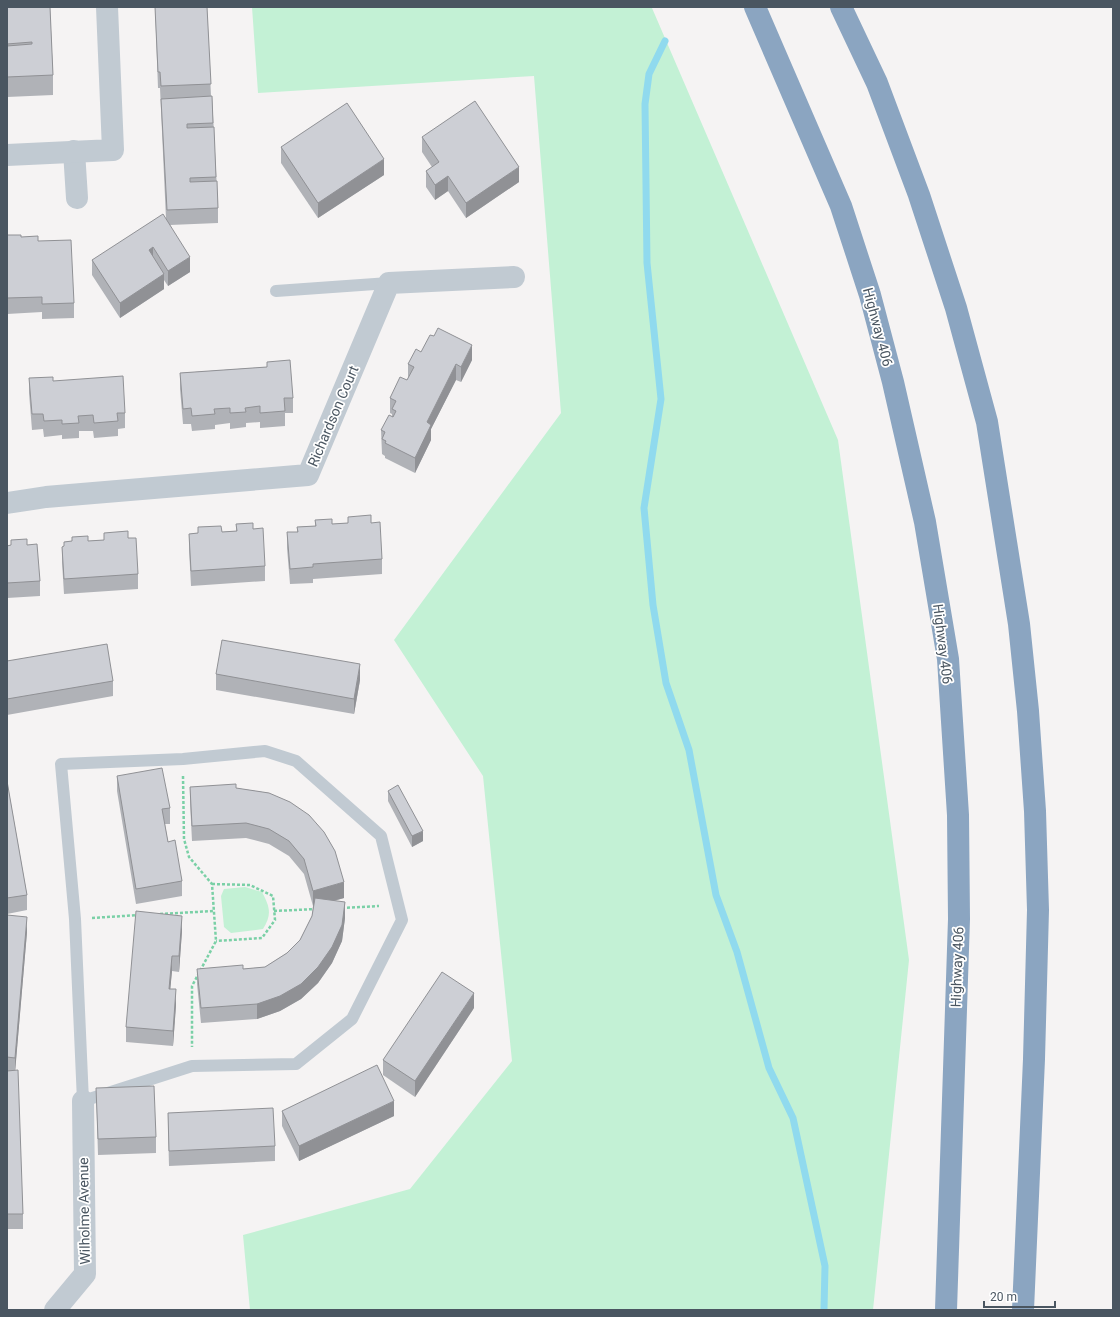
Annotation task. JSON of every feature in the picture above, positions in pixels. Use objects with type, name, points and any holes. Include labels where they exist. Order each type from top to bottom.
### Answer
[{"type":"highway","name":"Highway 406","points":[[755,7],[842,206],[870,295],[893,382],[925,522],[948,659],[958,815],[959,919],[946,1310]]},
{"type":"highway","points":[[841,7],[880,90],[919,195],[956,308],[987,422],[1017,609],[1030,734],[1035,811],[1038,910],[1034,1059],[1023,1310]]},
{"type":"street","points":[[7,155],[113,150],[107,7]]},
{"type":"street","points":[[74,151],[76,198]]},
{"type":"street","points":[[388,283],[514,277]]},
{"type":"street","name":"Richardson Court","points":[[7,503],[46,497],[308,475],[388,283]]},
{"type":"street","name":"Wilholme Avenue","points":[[55,1310],[85,1274],[83,1101]]},
{"type":"lane","points":[[276,291],[388,283]]},
{"type":"lane","points":[[265,751],[296,761],[381,836],[398,905],[402,920],[352,1019],[296,1064],[192,1066],[83,1101],[75,919],[61,764],[183,760],[265,751]]},
{"type":"path","points":[[183,760],[184,839],[189,857],[212,884],[216,941],[192,986],[192,1066]]},
{"type":"path","points":[[212,884],[250,885],[273,896],[275,920],[262,938],[216,941]]},
{"type":"path","points":[[336,908],[398,905]]},
{"type":"path","points":[[274,911],[321,909]]},
{"type":"path","points":[[153,914],[214,911]]},
{"type":"path","points":[[75,919],[145,915]]},
{"type":"green space","points":[[252,7],[652,8],[838,440],[909,960],[873,1310],[250,1310],[243,1235],[410,1189],[512,1061],[483,776],[394,640],[561,413],[534,76],[258,93]]},
{"type":"green space","points":[[245,887],[262,892],[267,902],[269,911],[268,919],[263,929],[231,933],[224,927],[221,896],[224,889]]},
{"type":"building","points":[[7,7],[50,7],[53,75],[7,77],[7,46],[32,44],[32,42],[7,44]]},
{"type":"building","points":[[155,7],[207,7],[211,84],[161,86],[160,72],[158,72]]},
{"type":"building","points":[[212,96],[213,123],[187,124],[187,128],[214,127],[216,177],[190,178],[190,182],[217,181],[218,208],[167,210],[161,99]]},
{"type":"building","points":[[475,101],[519,167],[466,203],[448,176],[435,185],[426,171],[439,162],[422,137]]},
{"type":"building","points":[[347,103],[384,159],[318,203],[281,147]]},
{"type":"building","points":[[163,214],[190,257],[168,271],[153,247],[149,250],[164,274],[120,303],[92,260]]},
{"type":"building","points":[[7,235],[21,235],[21,237],[38,236],[38,241],[71,240],[74,303],[42,304],[42,297],[7,298]]},
{"type":"building","points":[[438,328],[472,345],[461,367],[456,364],[427,422],[431,425],[415,458],[385,443],[386,441],[382,439],[385,432],[381,430],[389,415],[393,417],[396,411],[392,409],[396,401],[390,398],[400,377],[407,380],[414,367],[408,364],[416,349],[421,352],[430,335],[434,336]]},
{"type":"building","points":[[290,360],[293,398],[284,398],[285,411],[260,413],[260,406],[245,408],[246,412],[230,413],[230,408],[214,409],[215,414],[192,416],[191,408],[183,409],[180,373],[267,367],[267,362]]},
{"type":"building","points":[[123,376],[125,413],[117,413],[118,421],[94,423],[93,415],[78,416],[79,423],[62,424],[62,420],[44,421],[43,414],[32,414],[29,378],[53,377],[53,381]]},
{"type":"building","points":[[371,515],[371,523],[380,522],[382,559],[313,564],[313,567],[290,569],[287,532],[298,532],[297,527],[316,526],[315,520],[332,519],[332,524],[348,523],[348,517]]},
{"type":"building","points":[[253,523],[253,529],[263,528],[265,566],[191,571],[189,534],[198,533],[198,527],[221,526],[222,532],[237,531],[236,524]]},
{"type":"building","points":[[128,531],[128,538],[136,538],[138,574],[64,579],[62,547],[64,546],[64,542],[72,541],[72,537],[88,536],[88,541],[104,540],[104,533]]},
{"type":"building","points":[[27,539],[27,545],[37,544],[40,581],[7,583],[7,546],[11,545],[11,540]]},
{"type":"building","points":[[222,640],[360,664],[354,699],[216,674]]},
{"type":"building","points":[[107,644],[113,681],[7,699],[7,661]]},
{"type":"building","points":[[162,768],[170,808],[162,809],[168,842],[175,840],[182,881],[136,889],[117,776]]},
{"type":"building","points":[[7,781],[27,895],[7,898]]},
{"type":"building","points":[[236,784],[236,788],[269,793],[290,802],[309,815],[324,832],[335,851],[344,882],[313,891],[304,859],[289,841],[269,829],[246,823],[192,826],[190,787]]},
{"type":"building","points":[[398,785],[423,831],[412,836],[388,791]]},
{"type":"building","points":[[315,898],[345,902],[342,925],[332,947],[318,967],[301,984],[280,996],[257,1004],[201,1008],[197,969],[243,965],[243,969],[265,967],[287,953],[300,940],[312,916]]},
{"type":"building","points":[[136,911],[182,916],[179,956],[172,956],[169,989],[176,989],[173,1031],[126,1027]]},
{"type":"building","points":[[7,915],[27,917],[15,1058],[7,1057]]},
{"type":"building","points":[[442,972],[474,993],[415,1081],[383,1060]]},
{"type":"building","points":[[377,1065],[394,1101],[299,1146],[282,1111]]},
{"type":"building","points":[[18,1070],[23,1214],[7,1214],[7,1071]]},
{"type":"building","points":[[154,1086],[156,1137],[98,1139],[96,1088]]},
{"type":"building","points":[[273,1108],[275,1146],[169,1151],[168,1113]]},
{"type":"waterway","points":[[665,41],[649,74],[645,104],[647,263],[661,399],[644,508],[653,605],[666,683],[689,750],[716,895],[737,952],[769,1068],[793,1118],[825,1266],[824,1310]]}]
